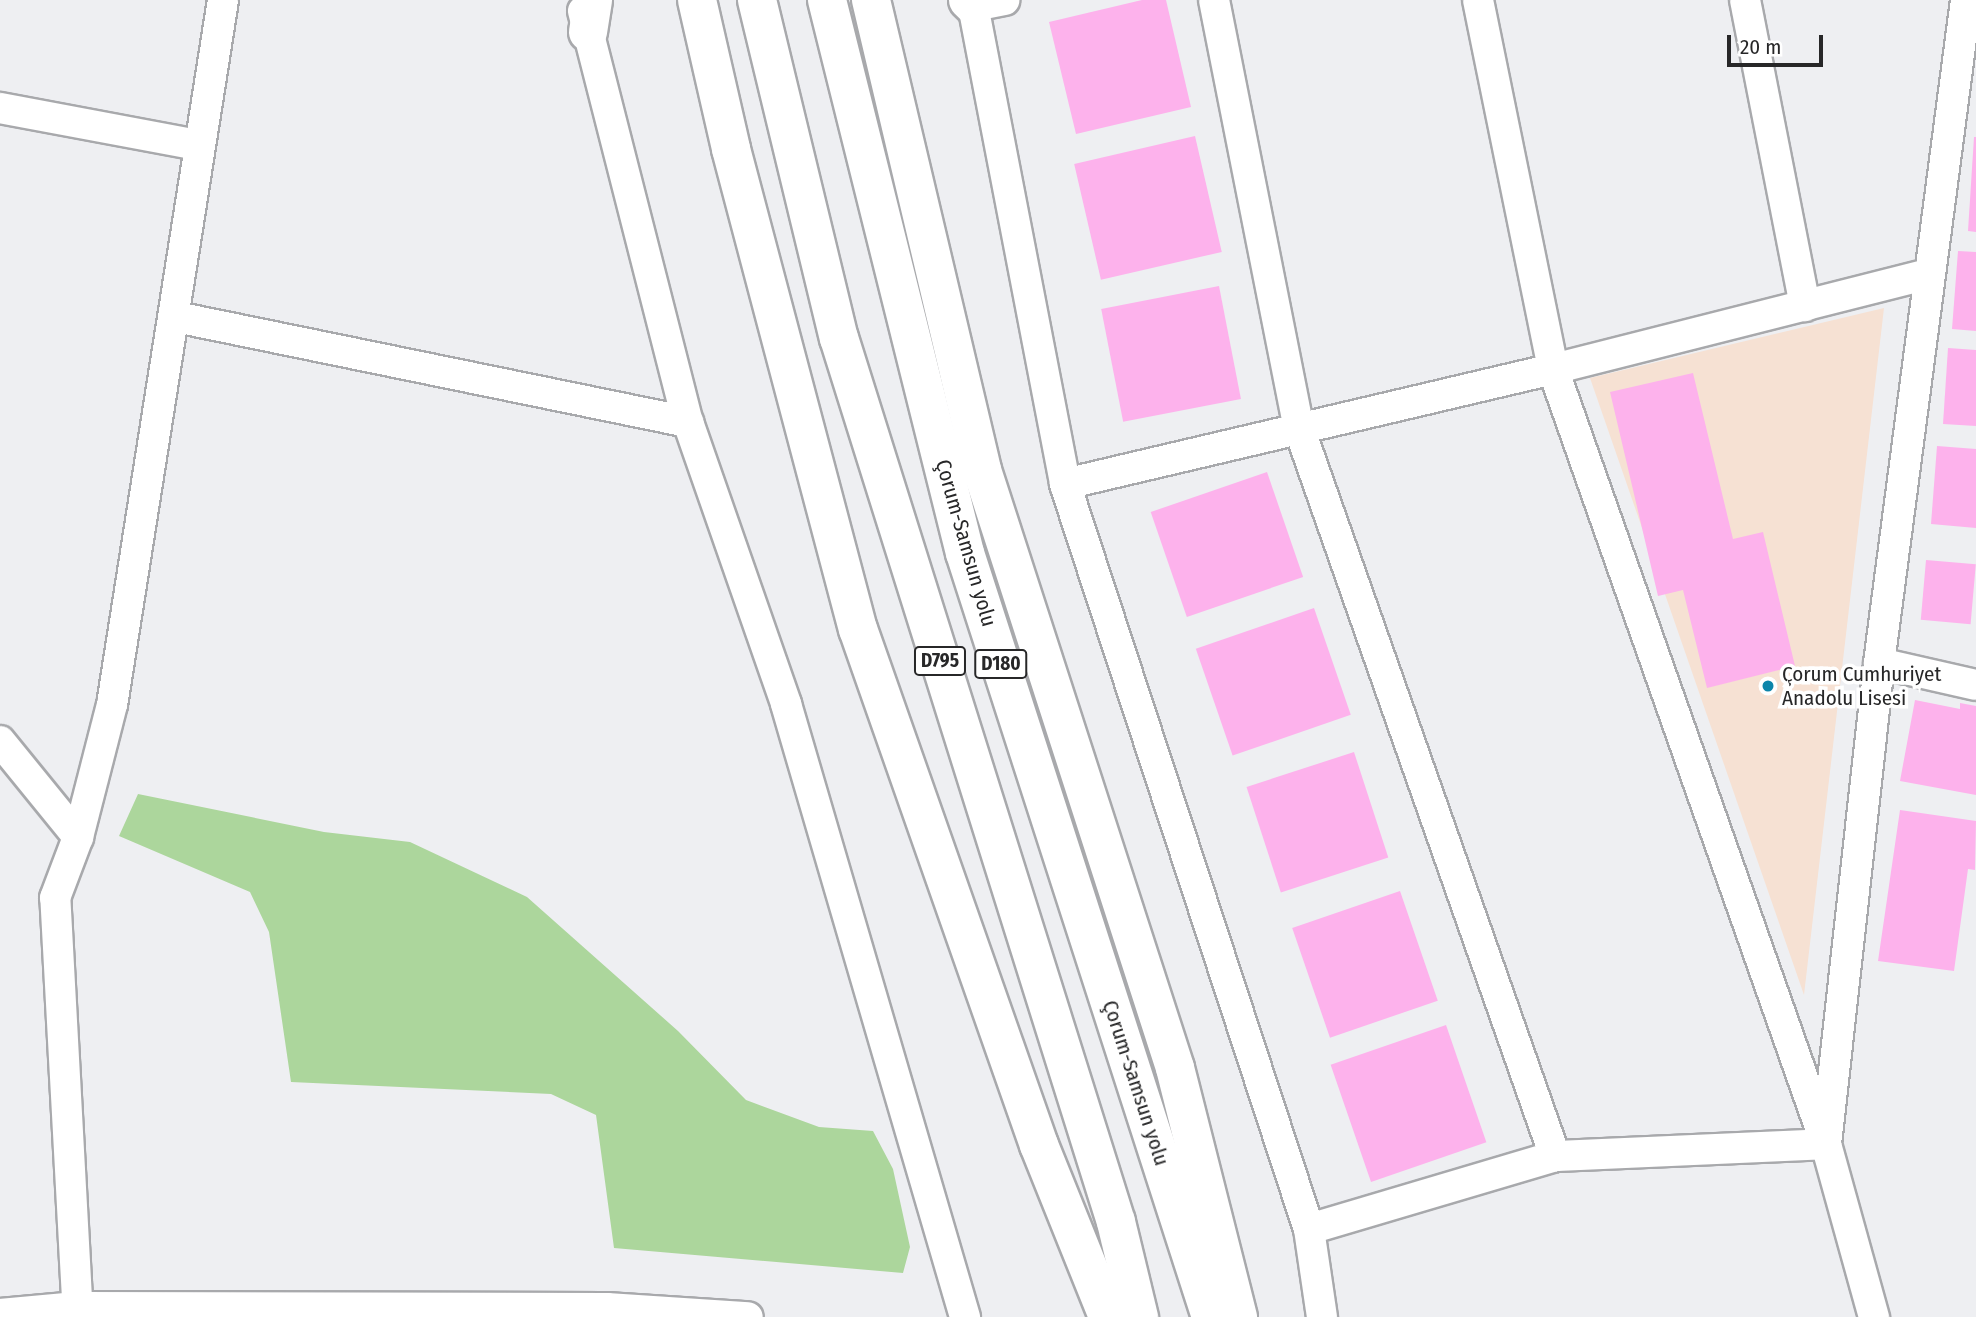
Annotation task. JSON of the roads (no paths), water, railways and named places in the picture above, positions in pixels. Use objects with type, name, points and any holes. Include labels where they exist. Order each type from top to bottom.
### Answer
[{"type":"highway","points":[[698,0],[731,149],[858,629],[1039,1145],[1108,1317]]},
{"type":"highway","name":"D795","points":[[757,0],[839,338],[1116,1222],[1139,1317]]},
{"type":"highway","name":"Çorum-Samsun yolu","points":[[827,0],[965,552],[1211,1317]]},
{"type":"highway","points":[[871,0],[982,470],[1175,1068],[1238,1317]]},
{"type":"street","points":[[78,1312],[55,898],[78,836],[112,705],[176,317],[198,145],[223,0]]},
{"type":"street","points":[[1214,0],[1299,428],[1555,1156]]},
{"type":"street","points":[[1478,0],[1553,369],[1826,1144],[1874,1317]]},
{"type":"street","points":[[1745,0],[1805,306]]},
{"type":"street","points":[[979,1],[1065,484],[1309,1229],[1322,1317]]},
{"type":"street","points":[[587,11],[688,422],[786,704],[965,1317]]},
{"type":"street","points":[[1826,1144],[1879,663],[1928,274],[1969,22]]},
{"type":"street","points":[[0,108],[198,145]]},
{"type":"street","points":[[1065,484],[1553,369],[1928,274]]},
{"type":"street","points":[[176,317],[688,422]]},
{"type":"street","points":[[1879,663],[1976,685]]},
{"type":"street","points":[[0,741],[78,836]]},
{"type":"street","points":[[1309,1229],[1555,1156],[1826,1144]]},
{"type":"street","points":[[0,1314],[607,1312],[748,1317]]},
{"type":"place","name":"Çorum Cumhuriyet Anadolu Lisesi","points":[[1768,686]]}]
